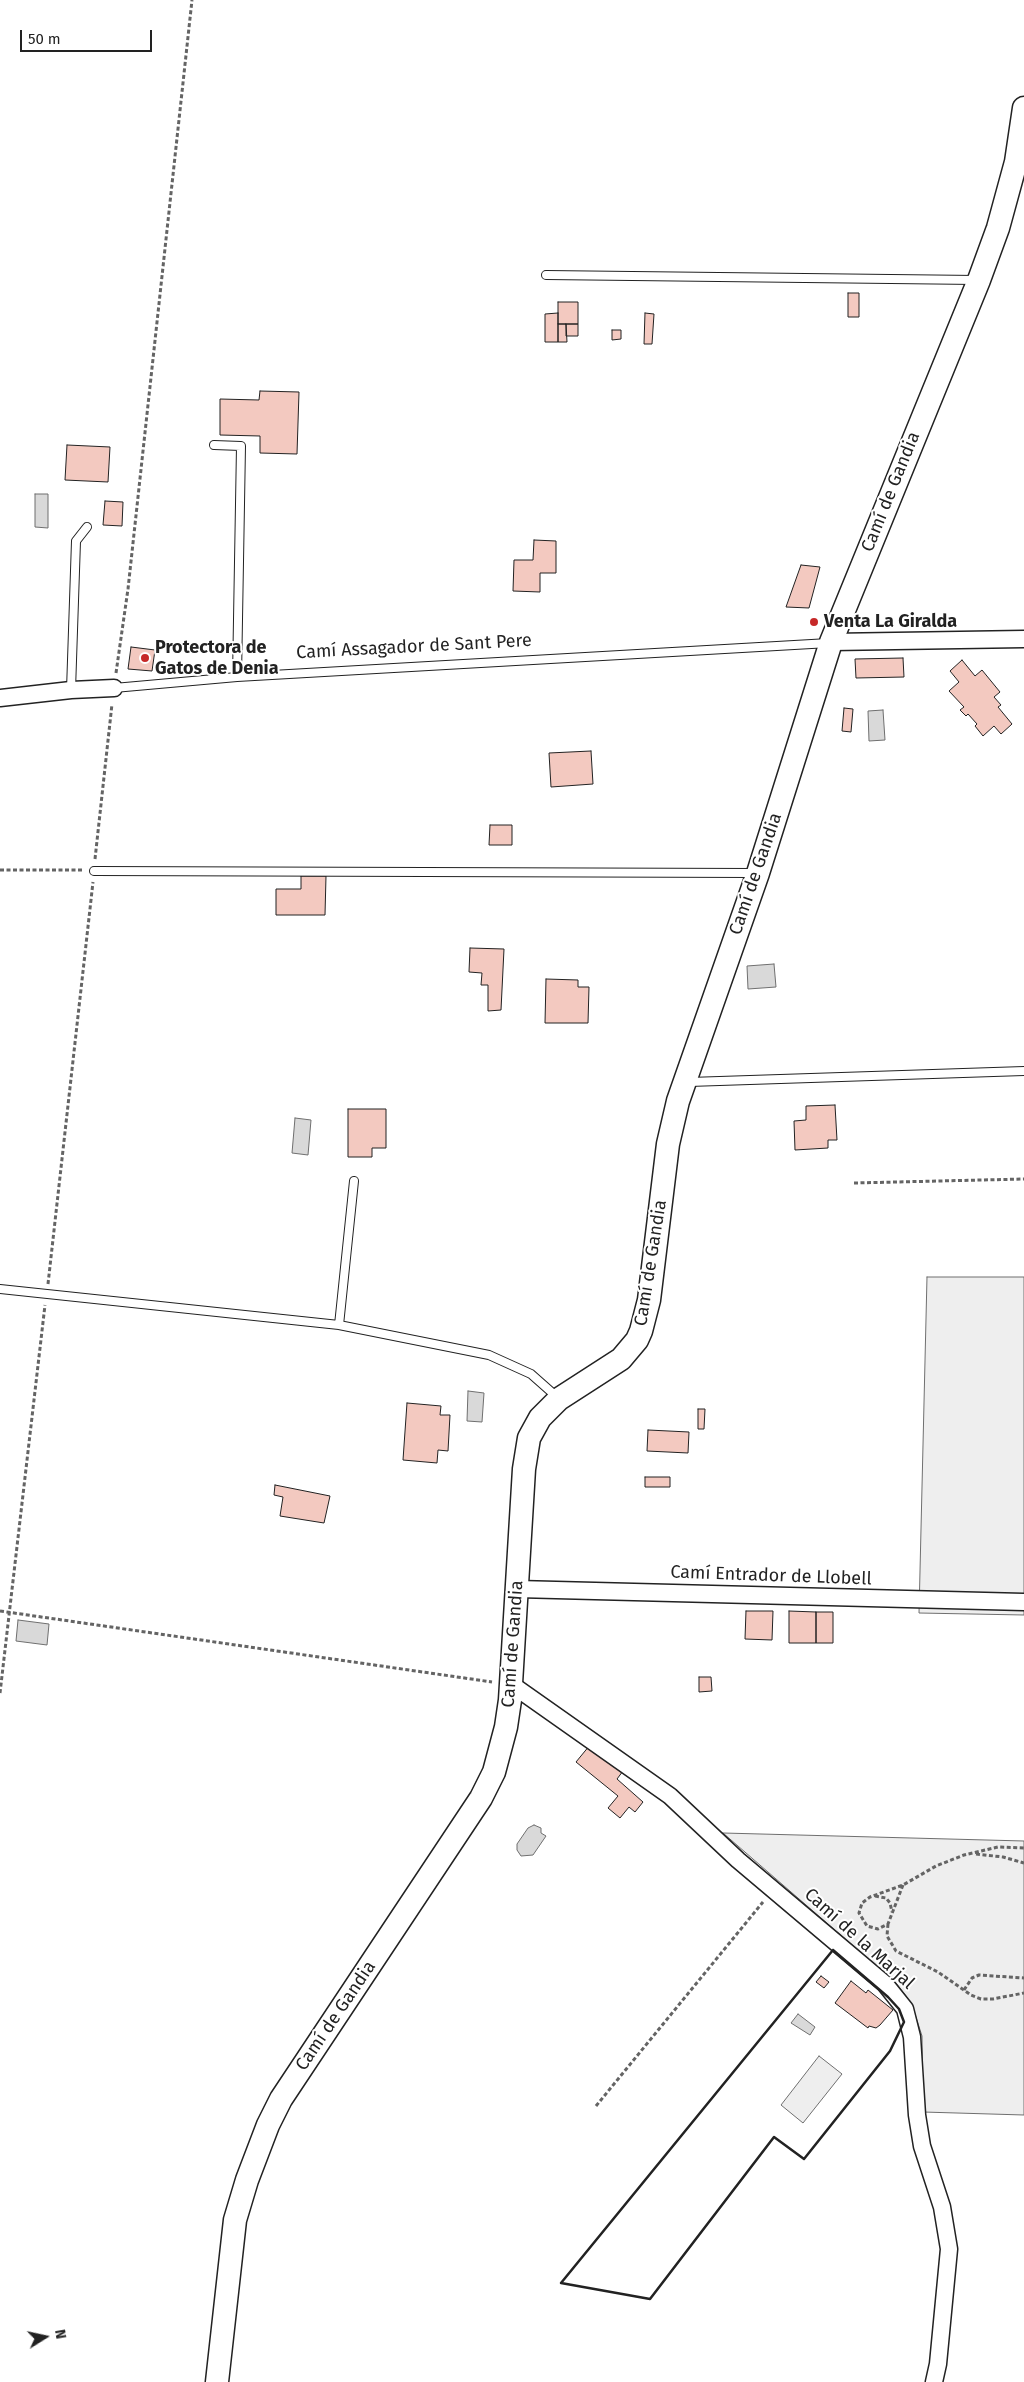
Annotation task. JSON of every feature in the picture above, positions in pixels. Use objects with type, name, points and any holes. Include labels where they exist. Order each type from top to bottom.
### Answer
[{"type":"main road","name":"Camí de Gandia","points":[[217,2382],[235,2220],[246,2180],[268,2125],[281,2099],[481,1798],[500,1752],[506,1726],[511,1684],[526,1448],[537,1423],[558,1398],[621,1359],[637,1340],[641,1331],[649,1300],[668,1144],[684,1082],[758,873],[831,642],[979,280],[1007,197],[1021,132],[1024,108]]},
{"type":"street","points":[[831,642],[1024,639]]},
{"type":"street","name":"Camí Assagador de Sant Pere","points":[[0,698],[71,690],[114,688]]},
{"type":"street","name":"Camí Entrador de Llobell","points":[[516,1588],[1024,1602]]},
{"type":"street","name":"Camí de la Marjal","points":[[511,1684],[653,1783],[773,1890],[885,1984],[900,2001],[908,2018],[912,2037],[919,2131],[942,2207],[949,2249],[938,2364],[934,2382]]},
{"type":"lane","points":[[546,275],[979,280]]},
{"type":"lane","points":[[214,445],[241,446],[236,677]]},
{"type":"lane","points":[[71,690],[76,541],[87,527]]},
{"type":"lane","name":"Camí Assagador de Sant Pere","points":[[114,688],[236,677],[831,642]]},
{"type":"lane","points":[[94,870],[758,873]]},
{"type":"lane","points":[[684,1082],[1024,1071]]},
{"type":"lane","points":[[339,1325],[354,1181]]},
{"type":"lane","points":[[0,1289],[339,1325],[489,1354],[531,1374],[558,1398]]},
{"type":"path","points":[[0,1693],[47,1295],[114,688],[128,589],[192,0]]},
{"type":"path","points":[[0,870],[94,870]]},
{"type":"path","points":[[854,1183],[1024,1179]]},
{"type":"path","points":[[0,1611],[511,1684]]},
{"type":"path","points":[[888,1924],[872,1928],[860,1918],[860,1908],[870,1897],[903,1885],[936,1866],[971,1854],[998,1847],[1024,1848]]},
{"type":"path","points":[[971,1854],[987,1854],[1024,1863]]},
{"type":"path","points":[[903,1885],[888,1924],[887,1936],[896,1951],[938,1972],[976,1998],[987,2000],[1024,1993]]},
{"type":"path","points":[[596,2106],[773,1890]]},
{"type":"path","points":[[870,1897],[880,1896],[886,1898],[890,1903],[892,1914]]},
{"type":"path","points":[[964,1990],[972,1978],[979,1975],[989,1974],[1024,1978]]},
{"type":"shaded area","points":[[35,494],[48,494],[48,528],[35,527]]},
{"type":"shaded area","points":[[883,710],[885,740],[869,741],[868,711]]},
{"type":"shaded area","points":[[774,964],[776,987],[748,989],[747,966]]},
{"type":"shaded area","points":[[295,1118],[311,1120],[308,1155],[292,1153]]},
{"type":"shaded area","points":[[927,1277],[1024,1277],[1024,1615],[919,1613]]},
{"type":"shaded area","points":[[468,1391],[484,1393],[482,1422],[467,1421]]},
{"type":"shaded area","points":[[18,1620],[49,1624],[47,1645],[16,1641]]},
{"type":"shaded area","points":[[534,1825],[541,1828],[541,1833],[546,1836],[533,1855],[521,1856],[517,1850],[517,1844],[528,1828]]},
{"type":"shaded area","points":[[723,1833],[1024,1841],[1024,2115],[923,2112],[922,2036],[913,2008],[906,1996],[896,1983]]},
{"type":"shaded area","points":[[798,2014],[815,2027],[810,2035],[791,2023]]},
{"type":"shaded area","points":[[819,2056],[842,2074],[803,2123],[781,2105]]},
{"type":"building","points":[[848,293],[859,293],[859,317],[848,317]]},
{"type":"building","points":[[558,302],[578,302],[578,324],[558,324]]},
{"type":"building","points":[[558,313],[558,342],[545,342],[545,314]]},
{"type":"building","points":[[645,313],[654,314],[652,344],[644,344]]},
{"type":"building","points":[[558,324],[566,324],[567,342],[558,342]]},
{"type":"building","points":[[566,324],[578,324],[578,336],[566,336]]},
{"type":"building","points":[[612,330],[621,330],[621,339],[612,340]]},
{"type":"building","points":[[260,391],[299,392],[297,454],[260,453],[260,436],[220,435],[220,399],[259,400]]},
{"type":"building","points":[[67,445],[110,447],[108,482],[65,480]]},
{"type":"building","points":[[105,501],[123,502],[122,526],[103,525]]},
{"type":"building","points":[[534,540],[556,541],[556,573],[540,573],[540,592],[513,591],[514,560],[533,560]]},
{"type":"building","points":[[801,565],[820,567],[809,608],[786,607]]},
{"type":"building","points":[[131,647],[155,650],[152,671],[128,669]]},
{"type":"building","points":[[903,658],[904,677],[856,678],[855,659]]},
{"type":"building","points":[[962,660],[975,676],[982,670],[1000,692],[994,697],[1001,705],[998,707],[1012,724],[1001,734],[994,726],[983,736],[975,726],[977,724],[968,714],[966,716],[960,710],[964,707],[949,691],[959,682],[950,671]]},
{"type":"building","points":[[844,708],[853,709],[851,732],[842,731]]},
{"type":"building","points":[[591,751],[593,784],[551,787],[549,753]]},
{"type":"building","points":[[490,825],[512,825],[512,845],[489,845]]},
{"type":"building","points":[[301,876],[326,876],[325,915],[276,915],[276,889],[301,889]]},
{"type":"building","points":[[470,948],[504,949],[501,1010],[488,1011],[488,985],[481,985],[482,973],[469,972]]},
{"type":"building","points":[[546,979],[578,980],[578,987],[589,987],[588,1023],[545,1023]]},
{"type":"building","points":[[835,1105],[837,1140],[828,1140],[828,1148],[795,1150],[794,1121],[806,1120],[806,1106]]},
{"type":"building","points":[[348,1109],[386,1109],[386,1148],[372,1148],[372,1157],[348,1157]]},
{"type":"building","points":[[407,1403],[441,1406],[440,1415],[450,1415],[448,1451],[438,1450],[437,1463],[403,1460]]},
{"type":"building","points":[[698,1409],[705,1409],[704,1429],[698,1429]]},
{"type":"building","points":[[648,1430],[689,1432],[688,1453],[647,1451]]},
{"type":"building","points":[[645,1477],[670,1477],[670,1487],[645,1487]]},
{"type":"building","points":[[275,1485],[330,1496],[324,1523],[280,1516],[283,1497],[274,1495]]},
{"type":"building","points":[[746,1611],[773,1611],[772,1640],[745,1639]]},
{"type":"building","points":[[789,1611],[816,1612],[816,1643],[789,1643]]},
{"type":"building","points":[[816,1612],[833,1612],[833,1643],[816,1643]]},
{"type":"building","points":[[699,1677],[711,1677],[712,1691],[699,1692]]},
{"type":"building","points":[[590,1745],[623,1771],[617,1779],[643,1802],[635,1812],[629,1807],[620,1818],[608,1808],[618,1796],[576,1762]]},
{"type":"building","points":[[821,1976],[829,1982],[824,1988],[816,1982]]},
{"type":"building","points":[[851,1981],[866,1993],[868,1990],[893,2010],[876,2028],[869,2026],[868,2028],[835,2003]]},
{"type":"wall","points":[[833,1950],[888,1997],[899,2009],[904,2022],[890,2051],[804,2159],[774,2137],[650,2299],[561,2283],[833,1950]]},
{"type":"place","name":"Venta La Giralda","points":[[814,622]]},
{"type":"place","name":"Protectora de Gatos de Denia","points":[[145,658]]}]
